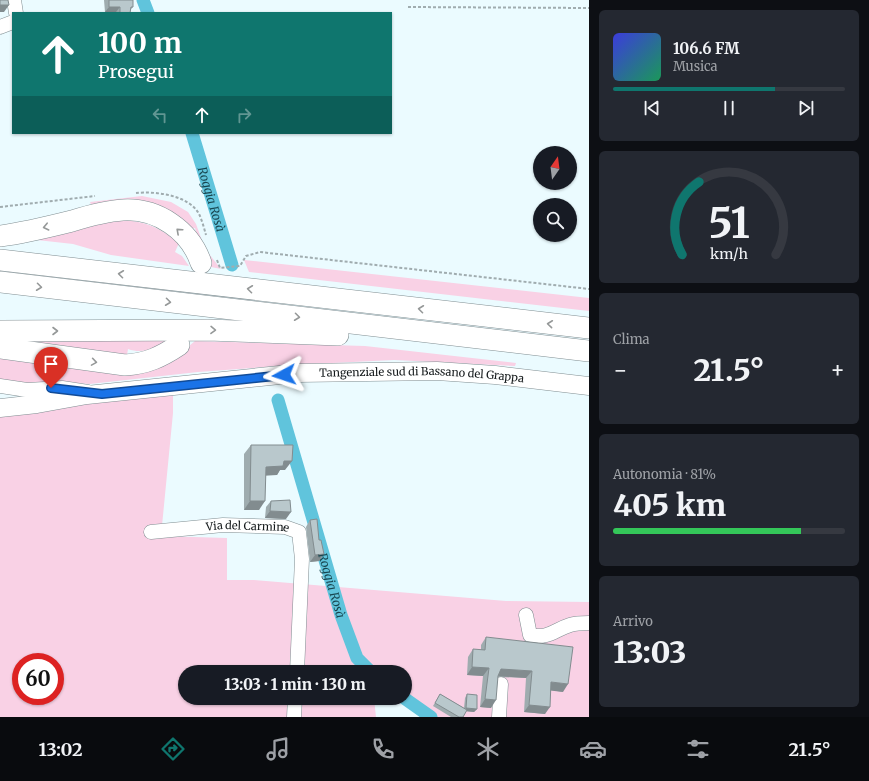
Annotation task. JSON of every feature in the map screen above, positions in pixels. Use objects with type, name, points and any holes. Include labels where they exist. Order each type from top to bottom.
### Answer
[{"type":"highway","points":[[0,236],[38,229],[108,212],[135,210],[159,216],[178,229],[211,266]]},
{"type":"highway","points":[[0,260],[589,328]]},
{"type":"highway","points":[[0,282],[589,351]]},
{"type":"highway","points":[[0,331],[186,330],[316,333],[401,340],[589,361]]},
{"type":"highway","points":[[0,348],[125,365],[140,364],[155,359],[179,345]]},
{"type":"main road","name":"Tangenziale sud di Bassano del Grappa","points":[[0,408],[37,404],[95,394],[299,373],[437,371],[495,375],[589,386]]},
{"type":"main road","name":"Tangenziale sud di Bassano del Grappa","points":[[0,397],[95,394]]},
{"type":"street","points":[[14,0],[16,12]]},
{"type":"street","points":[[0,27],[12,22]]},
{"type":"street","points":[[0,386],[17,389],[62,388],[95,394]]},
{"type":"street","name":"Via del Carmine","points":[[151,532],[223,525],[285,527],[299,532],[302,559],[297,665]]},
{"type":"street","points":[[526,615],[530,634],[537,636],[553,634],[570,625],[589,623]]},
{"type":"street","points":[[499,717],[501,684]]},
{"type":"street","points":[[294,717],[295,705]]},
{"type":"path","points":[[408,7],[589,8]]},
{"type":"path","points":[[211,266],[240,266],[246,256],[260,252],[589,289]]},
{"type":"shaded area","points":[[142,196],[171,202],[188,212],[196,224],[205,249],[221,269],[211,267],[198,240],[195,228],[188,230],[93,209],[90,202]]},
{"type":"shaded area","points":[[122,220],[152,226],[166,233],[179,243],[175,252],[182,256],[189,266],[111,255],[73,244],[28,239],[100,222]]},
{"type":"shaded area","points":[[244,260],[589,298],[589,311],[249,272]]},
{"type":"shaded area","points":[[10,337],[171,338],[156,347],[145,351],[134,351],[128,349],[127,355],[8,343]]},
{"type":"shaded area","points":[[195,341],[365,346],[516,363],[515,366],[394,360],[291,365],[198,372],[90,384],[58,382],[16,384],[0,380],[0,352],[77,365],[189,346]]},
{"type":"shaded area","points":[[173,394],[173,413],[161,536],[227,538],[227,580],[254,580],[506,601],[589,602],[589,717],[427,717],[410,705],[412,705],[412,665],[178,665],[178,705],[375,705],[376,717],[0,717],[0,413]]},
{"type":"building","points":[[0,0],[8,0],[9,5],[0,5]]},
{"type":"building","points":[[109,0],[133,0],[133,7],[131,7],[130,12],[120,12],[120,7],[109,7]]},
{"type":"building","points":[[251,445],[293,445],[292,461],[284,461],[283,466],[266,467],[265,501],[250,501]]},
{"type":"building","points":[[290,500],[291,512],[270,511],[271,501]]},
{"type":"building","points":[[317,519],[319,540],[321,540],[324,554],[315,555],[310,520]]},
{"type":"building","points":[[486,637],[573,647],[568,684],[551,682],[550,707],[529,705],[532,671],[501,669],[498,676],[496,700],[485,699],[489,668],[472,667],[473,649],[485,650]]},
{"type":"building","points":[[440,694],[467,710],[463,717],[459,717],[435,703]]},
{"type":"building","points":[[467,694],[477,695],[477,709],[466,708]]},
{"type":"waterway","name":"Roggia Rosà","points":[[143,0],[148,12]]},
{"type":"waterway","name":"Roggia Rosà","points":[[192,134],[232,265]]},
{"type":"waterway","name":"Roggia Rosà","points":[[278,400],[341,615],[357,658],[364,665]]},
{"type":"waterway","name":"Roggia Rosà","points":[[412,704],[431,717]]},
{"type":"route","points":[[51,388],[62,388],[102,394],[239,378],[284,375]]}]
